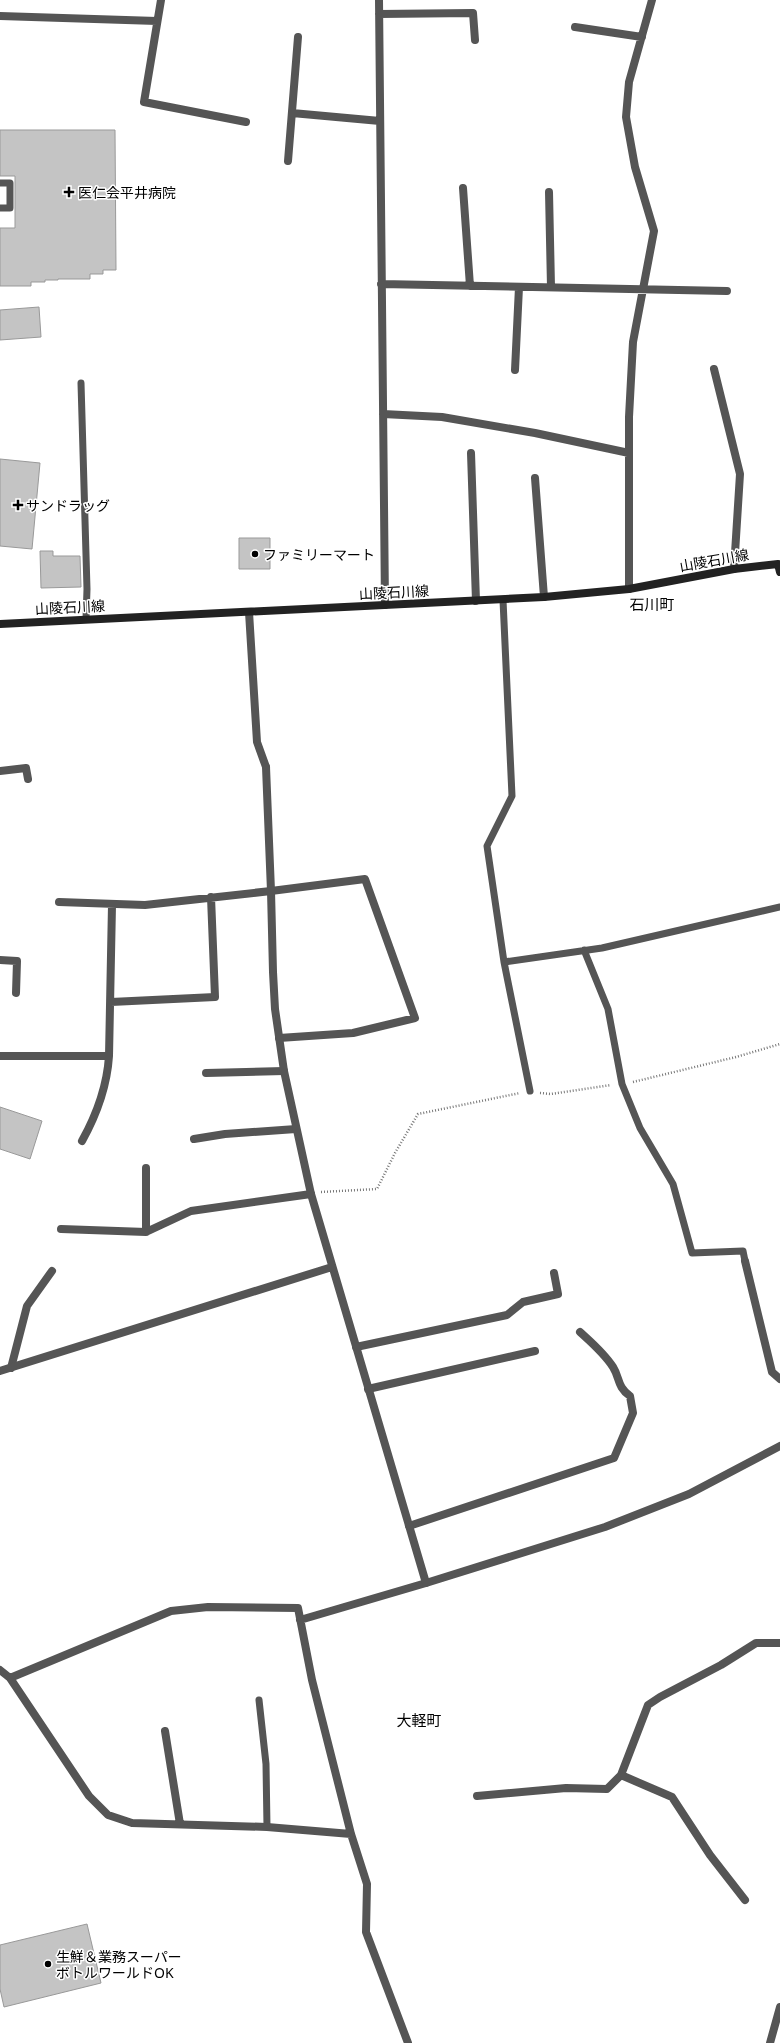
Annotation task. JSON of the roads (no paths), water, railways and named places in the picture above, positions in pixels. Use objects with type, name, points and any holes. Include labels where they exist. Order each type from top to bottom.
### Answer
[{"type":"main road","name":"山陵石川線","points":[[0,624],[476,600],[503,600],[629,589],[734,569],[779,563],[780,572]]},
{"type":"street","points":[[161,0],[144,102],[246,122]]},
{"type":"street","points":[[379,0],[385,605]]},
{"type":"street","points":[[629,589],[629,417],[633,342],[654,231],[635,167],[626,117],[630,82],[652,0]]},
{"type":"street","points":[[379,14],[473,13],[475,40]]},
{"type":"street","points":[[0,16],[157,21]]},
{"type":"street","points":[[575,26],[642,37]]},
{"type":"street","points":[[288,161],[298,37]]},
{"type":"street","points":[[292,113],[380,121]]},
{"type":"street","points":[[463,188],[470,286]]},
{"type":"street","points":[[549,192],[551,287]]},
{"type":"street","points":[[381,284],[727,291]]},
{"type":"street","points":[[515,370],[519,287]]},
{"type":"street","points":[[714,369],[740,474],[734,569]]},
{"type":"street","points":[[383,414],[442,417],[535,433],[630,453]]},
{"type":"street","points":[[471,453],[476,600]]},
{"type":"street","points":[[535,478],[544,597]]},
{"type":"street","points":[[249,612],[257,742],[266,767],[273,972],[279,1038],[284,1071],[311,1194],[426,1583]]},
{"type":"street","points":[[0,771],[26,768],[28,779]]},
{"type":"street","points":[[59,902],[145,905],[211,896],[271,891],[365,878],[415,1018],[353,1033],[279,1038]]},
{"type":"street","points":[[111,1002],[215,998],[211,896]]},
{"type":"street","points":[[82,1141],[95,1118],[104,1089],[109,1056],[112,905]]},
{"type":"street","points":[[0,960],[16,961],[16,993]]},
{"type":"street","points":[[0,1056],[109,1056]]},
{"type":"street","points":[[206,1073],[284,1071]]},
{"type":"street","points":[[194,1139],[225,1134],[296,1129]]},
{"type":"street","points":[[146,1168],[146,1232]]},
{"type":"street","points":[[61,1230],[146,1232],[191,1211],[311,1194]]},
{"type":"street","points":[[745,1261],[772,1372],[780,1379]]},
{"type":"street","points":[[0,1371],[332,1267]]},
{"type":"street","points":[[11,1368],[27,1306],[52,1271]]},
{"type":"street","points":[[356,1347],[507,1315],[523,1302],[558,1294],[554,1273]]},
{"type":"street","points":[[409,1526],[614,1458],[633,1413],[630,1396],[622,1391],[614,1368],[601,1351],[580,1332]]},
{"type":"street","points":[[368,1389],[535,1351]]},
{"type":"street","points":[[300,1620],[426,1583],[605,1527],[689,1494],[780,1446]]},
{"type":"street","points":[[10,1678],[171,1611],[208,1607],[298,1608],[312,1680],[351,1834],[367,1884],[366,1932],[408,2043]]},
{"type":"street","points":[[477,1796],[566,1788],[607,1789],[621,1775],[648,1705],[660,1697],[721,1665],[756,1643],[780,1643]]},
{"type":"street","points":[[0,1670],[10,1678],[89,1796],[108,1815],[132,1823],[267,1827],[351,1834]]},
{"type":"street","points":[[165,1731],[180,1824]]},
{"type":"street","points":[[621,1775],[672,1797],[710,1855],[745,1900]]},
{"type":"street","points":[[770,2043],[780,2007]]},
{"type":"lane","points":[[0,183],[10,183],[10,208],[0,208]]},
{"type":"lane","points":[[81,383],[87,589],[86,619]]},
{"type":"lane","points":[[503,600],[512,796],[487,846],[504,962],[530,1091]]},
{"type":"lane","points":[[504,962],[602,948],[780,907]]},
{"type":"lane","points":[[584,950],[608,1009],[622,1084],[640,1128],[673,1184],[692,1253],[743,1251],[745,1261]]},
{"type":"lane","points":[[259,1700],[266,1764],[267,1827]]},
{"type":"place","name":"医仁会平井病院","points":[[69,192]]},
{"type":"place","name":"サンドラッグ","points":[[18,505]]},
{"type":"place","name":"ファミリーマート","points":[[255,554]]},
{"type":"place","name":"生鮮＆業務スーパー ボトルワールドOK","points":[[48,1964]]},
{"type":"district","name":"石川町","points":[[652,604]]},
{"type":"district","name":"大軽町","points":[[419,1720]]}]
